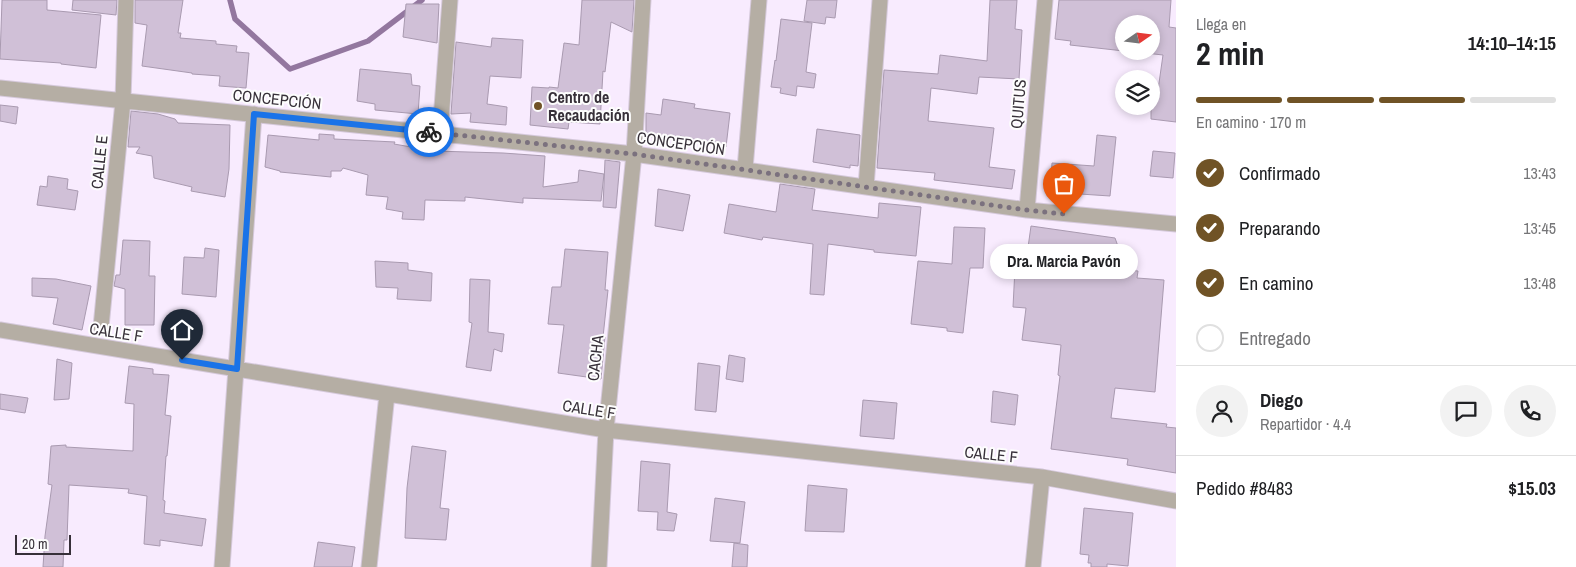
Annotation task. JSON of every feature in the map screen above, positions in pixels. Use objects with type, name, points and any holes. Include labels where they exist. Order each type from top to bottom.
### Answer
[{"type":"street","name":"CALLE E","points":[[101,327],[123,101],[126,0]]},
{"type":"street","points":[[440,134],[450,0]]},
{"type":"street","name":"CACHA","points":[[600,567],[606,430],[634,154],[643,0]]},
{"type":"street","points":[[745,170],[759,0]]},
{"type":"street","points":[[866,187],[880,0]]},
{"type":"street","name":"QUITUS","points":[[1027,210],[1045,0]]},
{"type":"street","name":"CONCEPCIÓN","points":[[0,88],[634,154],[1027,210],[1176,224]]},
{"type":"street","points":[[222,567],[254,114]]},
{"type":"street","name":"CALLE F","points":[[0,330],[606,430],[1042,477],[1176,501]]},
{"type":"street","points":[[369,567],[387,394]]},
{"type":"street","points":[[1033,567],[1042,477]]},
{"type":"building","points":[[2,0],[47,0],[47,10],[101,15],[96,68],[61,63],[0,59]]},
{"type":"building","points":[[73,0],[117,0],[116,15],[72,10]]},
{"type":"building","points":[[135,0],[183,0],[178,33],[181,33],[180,38],[216,41],[216,44],[237,46],[236,52],[249,53],[246,88],[219,86],[220,76],[192,74],[142,66],[147,25],[135,23]]},
{"type":"building","points":[[582,0],[634,0],[632,32],[611,22],[605,72],[603,71],[600,124],[569,122],[568,129],[530,125],[532,87],[558,88],[564,43],[579,45]]},
{"type":"building","points":[[807,0],[837,0],[835,18],[826,17],[825,24],[804,21]]},
{"type":"building","points":[[990,0],[1017,0],[1015,29],[1022,30],[1019,79],[979,77],[977,94],[931,88],[928,121],[994,128],[989,167],[1015,170],[1012,189],[934,180],[935,173],[877,168],[884,70],[938,74],[940,55],[987,61]]},
{"type":"building","points":[[1059,0],[1171,0],[1169,27],[1176,28],[1176,122],[1151,119],[1151,115],[1160,115],[1160,76],[1163,55],[1160,55],[1160,15],[1115,15],[1115,50],[1070,45],[1071,41],[1055,39]]},
{"type":"building","points":[[406,4],[439,4],[437,43],[403,37]]},
{"type":"building","points":[[781,19],[812,23],[806,72],[816,74],[814,88],[797,86],[796,96],[780,93],[781,88],[771,87]]},
{"type":"building","points":[[492,38],[523,40],[521,78],[490,76],[487,104],[507,107],[506,125],[470,122],[471,113],[451,114],[456,42],[491,47]]},
{"type":"building","points":[[360,69],[411,74],[412,85],[420,86],[418,114],[375,110],[375,104],[357,101]]},
{"type":"building","points":[[663,99],[695,104],[694,108],[730,113],[726,147],[680,136],[680,140],[646,136],[646,113],[661,115]]},
{"type":"building","points":[[0,105],[18,107],[16,124],[0,121]]},
{"type":"building","points":[[131,111],[158,114],[175,119],[178,123],[230,125],[229,169],[225,197],[191,191],[192,187],[154,178],[152,156],[136,153],[140,147],[128,147]]},
{"type":"building","points":[[817,129],[860,135],[858,166],[850,165],[850,168],[813,162]]},
{"type":"building","points":[[319,134],[334,135],[334,139],[395,142],[394,144],[434,151],[545,156],[543,187],[578,182],[579,170],[604,174],[601,201],[523,198],[523,203],[465,197],[465,201],[425,200],[424,220],[402,219],[403,212],[386,209],[388,197],[366,195],[368,175],[343,168],[341,171],[331,171],[331,177],[280,172],[265,167],[268,135],[319,140]]},
{"type":"building","points":[[1097,135],[1116,137],[1110,196],[1050,192],[1052,163],[1094,166]]},
{"type":"building","points":[[1153,151],[1175,153],[1173,178],[1150,176]]},
{"type":"building","points":[[605,160],[620,162],[616,208],[603,207]]},
{"type":"building","points":[[48,176],[68,179],[67,189],[78,191],[75,210],[37,205],[40,186],[47,187]]},
{"type":"building","points":[[780,184],[815,189],[812,210],[878,218],[879,203],[921,207],[916,256],[874,252],[874,250],[828,244],[824,295],[810,294],[813,244],[763,237],[762,240],[724,233],[729,204],[776,212]]},
{"type":"building","points":[[658,189],[690,195],[683,231],[655,226]]},
{"type":"building","points":[[1031,226],[1115,238],[1119,249],[1115,269],[1138,271],[1137,278],[1164,280],[1155,392],[1115,388],[1111,418],[1167,424],[1166,427],[1176,428],[1176,473],[1127,465],[1128,459],[1051,449],[1060,376],[1058,375],[1061,345],[1022,340],[1026,308],[1013,307],[1015,268],[1025,269]]},
{"type":"building","points":[[954,227],[985,228],[983,268],[970,268],[963,333],[947,331],[947,328],[911,324],[918,261],[952,264]]},
{"type":"building","points":[[123,240],[150,241],[149,276],[155,276],[154,325],[125,325],[125,289],[114,286],[116,275],[120,275]]},
{"type":"building","points":[[205,248],[219,250],[216,297],[182,294],[184,257],[204,258]]},
{"type":"building","points":[[565,249],[608,252],[605,290],[608,290],[601,379],[558,373],[564,325],[548,324],[552,287],[561,287]]},
{"type":"building","points":[[375,261],[408,263],[408,270],[432,273],[431,301],[397,299],[398,288],[376,287]]},
{"type":"building","points":[[32,278],[56,279],[91,286],[82,330],[53,324],[58,298],[32,296]]},
{"type":"building","points":[[470,279],[490,280],[488,332],[504,334],[502,352],[494,349],[491,371],[466,367],[472,323],[469,322]]},
{"type":"building","points":[[729,355],[745,358],[743,382],[726,379]]},
{"type":"building","points":[[57,359],[72,363],[69,399],[54,400]]},
{"type":"building","points":[[698,363],[720,366],[716,412],[695,410]]},
{"type":"building","points":[[129,366],[153,369],[153,374],[169,375],[165,415],[171,416],[166,456],[164,513],[206,519],[202,546],[160,540],[160,546],[144,544],[147,496],[128,493],[129,489],[69,485],[67,540],[64,540],[63,567],[43,567],[52,485],[48,484],[51,446],[66,445],[66,447],[133,451],[134,404],[125,403]]},
{"type":"building","points":[[993,391],[1018,395],[1015,425],[991,422]]},
{"type":"building","points":[[0,394],[28,398],[25,413],[0,409]]},
{"type":"building","points":[[863,400],[897,403],[894,439],[860,436]]},
{"type":"building","points":[[412,446],[446,451],[440,508],[449,509],[446,540],[405,538],[407,488]]},
{"type":"building","points":[[641,461],[670,464],[667,512],[677,514],[674,531],[657,530],[658,512],[638,511]]},
{"type":"building","points":[[808,485],[847,489],[844,532],[805,531]]},
{"type":"building","points":[[715,498],[745,502],[740,543],[710,541]]},
{"type":"building","points":[[1084,508],[1133,513],[1128,566],[1107,564],[1107,567],[1091,567],[1091,563],[1088,563],[1089,555],[1080,554]]},
{"type":"building","points":[[318,542],[355,547],[352,567],[314,567]]},
{"type":"building","points":[[734,543],[748,545],[747,567],[732,567]]},
{"type":"waterway","points":[[230,0],[235,19],[290,69],[368,41],[422,0]]},
{"type":"way so far","points":[[429,132],[634,154],[1064,214]]},
{"type":"place","name":"Centro de Recaudación","points":[[538,106]]},
{"type":"place","name":"Dra. Marcia Pavón","points":[[1064,214]]},
{"type":"route","points":[[182,360],[237,369],[254,114],[429,132]]}]
